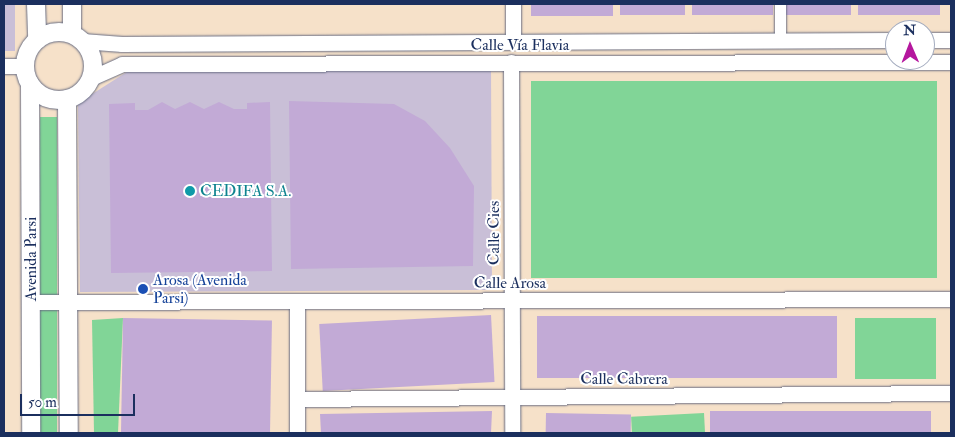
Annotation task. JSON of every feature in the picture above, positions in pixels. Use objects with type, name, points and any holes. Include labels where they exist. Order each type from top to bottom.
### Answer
[{"type":"street","points":[[36,4],[37,40]]},
{"type":"street","points":[[72,4],[77,38],[92,58],[91,78],[82,91],[67,99],[46,97],[30,84],[25,66],[30,47],[37,40],[54,32],[77,38]]},
{"type":"street","points":[[513,4],[514,42]]},
{"type":"street","points":[[780,4],[780,40]]},
{"type":"street","name":"Calle Vía Flavia","points":[[77,38],[122,44],[885,40]]},
{"type":"street","points":[[935,40],[951,40]]},
{"type":"street","name":"Calle Cies","points":[[511,62],[512,433]]},
{"type":"street","name":"Calle Vía Flavia","points":[[91,78],[122,64],[951,62]]},
{"type":"street","points":[[4,66],[25,66]]},
{"type":"street","name":"Avenida Parsi","points":[[30,84],[31,433]]},
{"type":"street","points":[[67,99],[69,433]]},
{"type":"street","name":"Calle Arosa","points":[[31,302],[951,300]]},
{"type":"street","points":[[297,301],[297,433]]},
{"type":"street","name":"Calle Cabrera","points":[[297,399],[951,394]]},
{"type":"shaded area","points":[[4,4],[15,4],[15,51],[4,51]]},
{"type":"shaded area","points":[[491,68],[492,290],[80,292],[78,103],[130,70]]},
{"type":"green space","points":[[531,81],[937,81],[937,278],[531,278]]},
{"type":"green space","points":[[40,117],[57,117],[57,433],[40,433]]},
{"type":"green space","points":[[123,318],[118,433],[94,433],[92,320]]},
{"type":"green space","points":[[855,318],[936,318],[936,379],[855,379]]},
{"type":"green space","points":[[704,413],[705,433],[632,433],[631,417]]},
{"type":"building","points":[[531,4],[613,4],[613,16],[531,16]]},
{"type":"building","points":[[620,4],[685,4],[685,15],[620,15]]},
{"type":"building","points":[[692,4],[773,4],[773,15],[692,15]]},
{"type":"building","points":[[786,4],[851,4],[851,15],[786,15]]},
{"type":"building","points":[[858,4],[940,4],[940,15],[858,15]]},
{"type":"building","points":[[289,101],[394,104],[425,121],[450,148],[474,186],[473,266],[291,269]]},
{"type":"building","name":"CEDIFA S.A.","points":[[162,102],[175,109],[190,102],[204,109],[219,102],[234,109],[247,109],[247,103],[270,102],[272,271],[111,273],[109,104],[135,103],[135,110],[148,110]]},
{"type":"building","points":[[491,315],[495,382],[323,391],[319,324]]},
{"type":"building","points":[[537,316],[837,316],[837,378],[537,378]]},
{"type":"building","points":[[123,318],[272,321],[270,433],[121,433]]},
{"type":"building","points":[[492,411],[491,433],[321,433],[320,414]]},
{"type":"building","points":[[710,411],[931,411],[931,433],[710,433]]},
{"type":"building","points":[[546,413],[631,414],[631,433],[546,433]]},
{"type":"place","name":"CEDIFA S.A.","points":[[190,191]]},
{"type":"place","name":"Arosa (Avenida Parsi)","points":[[143,289]]}]
